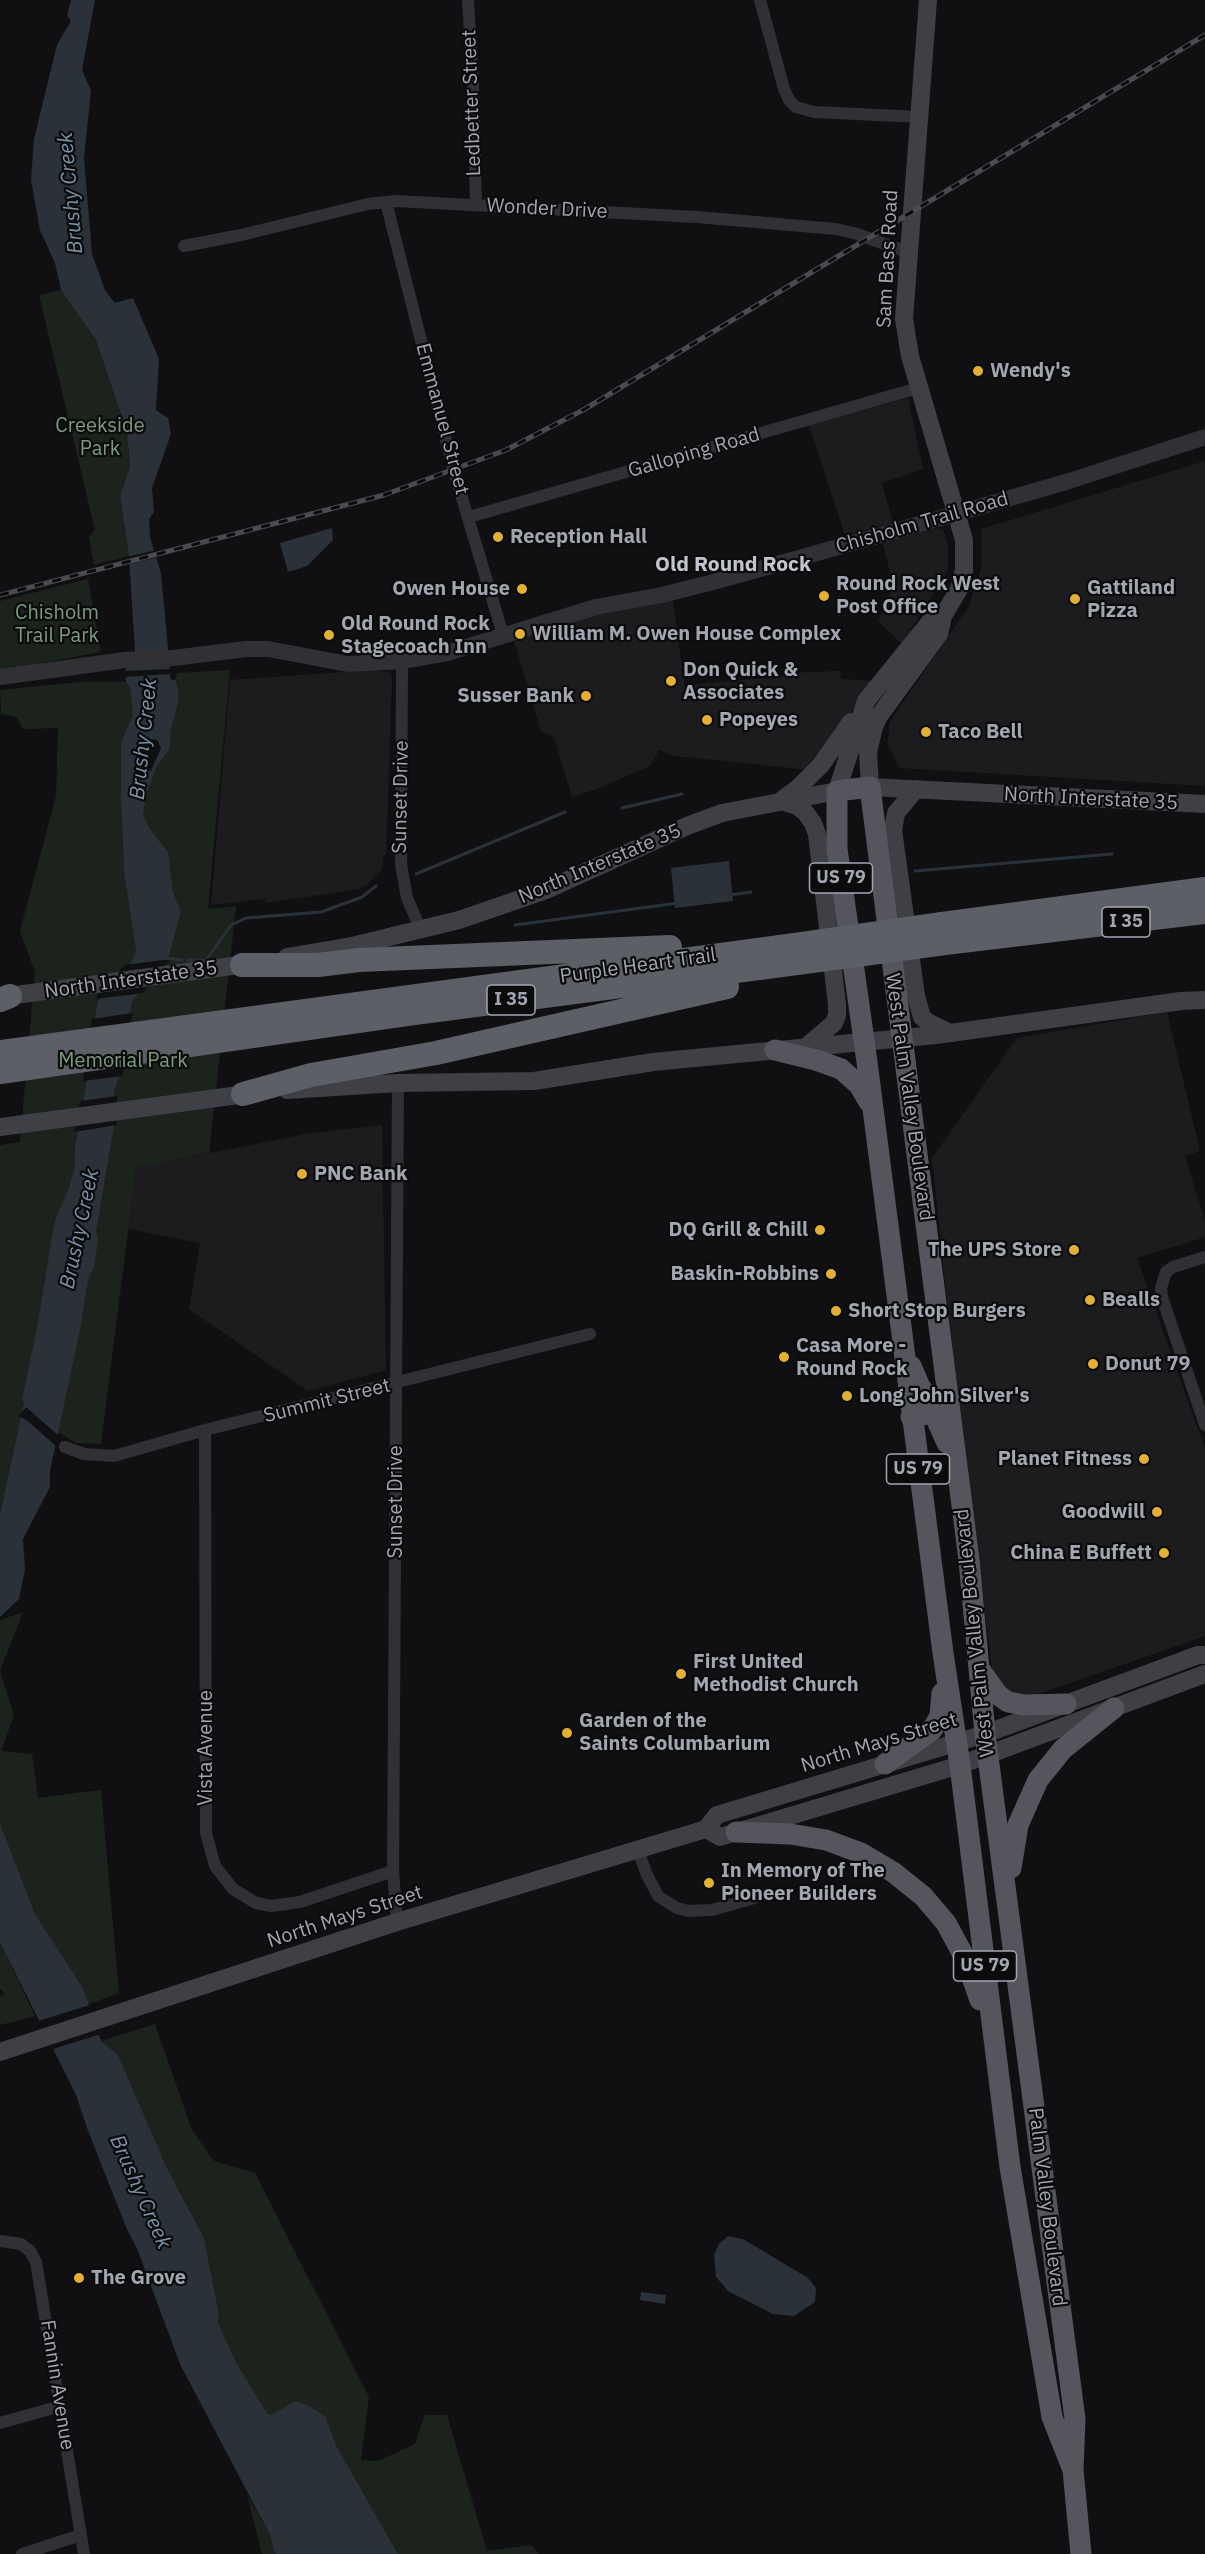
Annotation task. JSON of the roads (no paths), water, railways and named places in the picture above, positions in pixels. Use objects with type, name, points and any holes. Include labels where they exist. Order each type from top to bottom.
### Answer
[{"type":"highway","name":"North Interstate 35","points":[[837,791],[870,787]]},
{"type":"highway","name":"West Palm Valley Boulevard","points":[[870,787],[966,1540],[986,1744],[1014,1944]]},
{"type":"highway","name":"West Palm Valley Boulevard","points":[[837,791],[837,849],[864,1040],[911,1417],[957,1742],[1010,2167]]},
{"type":"highway","name":"Purple Heart Trail","points":[[1,1062],[943,934],[1198,890]]},
{"type":"highway","name":"Purple Heart Trail","points":[[943,934],[1205,912]]},
{"type":"highway","points":[[236,965],[318,965],[359,960],[647,949],[725,942],[796,954]]},
{"type":"highway","points":[[236,1095],[311,1075],[436,1053],[727,987],[796,954]]},
{"type":"highway","points":[[775,1050],[841,1069],[859,1086],[873,1113]]},
{"type":"highway","points":[[904,1349],[920,1387],[927,1396],[949,1401]]},
{"type":"highway","points":[[911,1417],[928,1414],[935,1416],[940,1423],[955,1466]]},
{"type":"highway","points":[[885,1764],[925,1736],[937,1723],[942,1707],[943,1653]]},
{"type":"highway","points":[[980,1670],[998,1695],[1008,1702],[1024,1705],[1066,1704]]},
{"type":"highway","points":[[1014,1944],[1012,1854],[1018,1825],[1027,1802],[1038,1780],[1053,1759],[1114,1708]]},
{"type":"highway","points":[[736,1832],[790,1834],[845,1846],[878,1862],[916,1890],[946,1923],[966,1960],[999,2071]]},
{"type":"highway","name":"Palm Valley Boulevard","points":[[1014,1944],[1075,2420],[1073,2470],[1081,2554]]},
{"type":"highway","name":"Palm Valley Boulevard","points":[[1010,2167],[1052,2417],[1073,2470]]},
{"type":"main road","name":"Sam Bass Road","points":[[870,787],[868,752],[870,739],[879,716],[939,634],[943,616],[959,590],[964,570],[964,540],[918,388],[908,349],[904,319],[928,0]]},
{"type":"main road","name":"Sam Bass Road","points":[[837,791],[866,701],[930,622],[943,616]]},
{"type":"main road","points":[[781,801],[821,765],[866,701]]},
{"type":"main road","name":"North Interstate 35","points":[[870,787],[1205,804]]},
{"type":"main road","points":[[916,789],[896,813],[893,830],[914,984],[918,1009],[922,1017],[950,1033]]},
{"type":"main road","name":"North Interstate 35","points":[[3,998],[236,965],[352,946],[421,930],[546,890],[602,867],[687,826],[722,813],[837,791]]},
{"type":"main road","points":[[781,801],[797,806],[805,812],[817,834],[837,1004],[834,1023],[807,1046]]},
{"type":"main road","points":[[0,1127],[236,1095],[326,1086],[534,1081],[653,1062],[950,1033],[1181,1001],[1205,1000]]},
{"type":"main road","name":"North Mays Street","points":[[706,1829],[720,1837],[960,1765],[986,1744],[1066,1704],[1198,1655],[1205,1655]]},
{"type":"main road","name":"North Mays Street","points":[[1,2052],[397,1922],[706,1829],[717,1815],[957,1742],[986,1744],[1114,1708],[1205,1674]]},
{"type":"street","name":"Ledbetter Street","points":[[468,0],[476,205]]},
{"type":"street","points":[[760,0],[784,89],[789,100],[796,107],[814,112],[920,117]]},
{"type":"street","name":"Wonder Drive","points":[[184,246],[241,235],[368,204],[386,202],[697,217],[836,229],[910,253]]},
{"type":"street","name":"Emmanuel Street","points":[[386,202],[452,463],[503,635]]},
{"type":"street","name":"Galloping Road","points":[[469,517],[918,388]]},
{"type":"street","name":"Chisholm Trail Road","points":[[0,677],[125,660],[268,649],[348,664],[402,661],[447,653],[596,607],[662,595],[717,581],[1066,482],[1205,437]]},
{"type":"street","name":"Sunset Drive","points":[[402,661],[401,864],[407,898],[421,930]]},
{"type":"street","name":"Sunset Drive","points":[[397,1922],[393,1871],[398,1083]]},
{"type":"street","points":[[1205,1257],[1173,1267],[1166,1272],[1161,1288],[1205,1425]]},
{"type":"street","name":"Summit Street","points":[[65,1447],[84,1454],[114,1456],[205,1430],[590,1334]]},
{"type":"street","name":"Vista Avenue","points":[[205,1430],[206,1833],[215,1866],[233,1889],[256,1903],[271,1906],[300,1902],[393,1871]]},
{"type":"street","points":[[638,1850],[658,1896],[677,1908],[688,1911],[712,1910],[754,1898]]},
{"type":"street","name":"Fannin Avenue","points":[[0,2241],[21,2244],[30,2251],[36,2262],[84,2554]]},
{"type":"street","points":[[0,2423],[61,2406]]},
{"type":"street","points":[[22,2554],[81,2535]]},
{"type":"water","name":"Brushy Creek","points":[[71,0],[95,0],[82,70],[91,91],[84,158],[92,254],[105,290],[115,303],[133,298],[159,359],[156,410],[168,418],[171,434],[152,488],[154,512],[149,519],[150,537],[161,573],[171,680],[175,680],[178,688],[178,704],[171,729],[170,748],[157,766],[148,790],[143,814],[150,829],[168,852],[173,892],[181,911],[168,959],[132,1001],[121,1072],[114,1091],[114,1125],[96,1232],[98,1241],[94,1267],[88,1280],[80,1330],[50,1471],[50,1487],[23,1539],[25,1569],[19,1599],[0,1617],[0,1514],[24,1402],[22,1400],[56,1217],[68,1191],[75,1167],[75,1147],[96,1011],[100,995],[131,963],[136,951],[124,872],[121,800],[121,742],[133,715],[130,687],[126,682],[125,671],[135,651],[129,556],[120,496],[130,467],[127,432],[96,340],[61,290],[55,263],[40,230],[31,180],[34,139],[57,45],[71,21],[67,15]],"holes":[[[153,739],[157,740],[161,748],[151,771],[145,771],[142,766],[145,746]]]},
{"type":"water","points":[[332,528],[333,540],[307,566],[288,572],[280,543]]},
{"type":"water","points":[[729,861],[733,901],[675,908],[671,868]]},
{"type":"water","name":"Brushy Creek","points":[[0,1823],[35,1914],[83,1988],[101,2041],[118,2055],[165,2164],[204,2238],[219,2314],[218,2323],[237,2364],[267,2413],[271,2415],[295,2401],[325,2416],[337,2447],[398,2554],[276,2554],[270,2535],[180,2364],[76,2095],[0,1942]]},
{"type":"water","points":[[728,2236],[743,2239],[808,2278],[816,2288],[815,2302],[794,2316],[773,2314],[728,2291],[716,2277],[714,2255],[719,2244]]},
{"type":"water","points":[[641,2292],[666,2295],[665,2304],[640,2300]]},
{"type":"waterway","points":[[622,808],[682,794]]},
{"type":"waterway","points":[[416,874],[565,812]]},
{"type":"waterway","points":[[915,871],[1112,854]]},
{"type":"waterway","points":[[187,960],[206,960],[231,925],[246,918],[321,912],[362,897],[376,886]]},
{"type":"waterway","points":[[730,895],[751,892]]},
{"type":"waterway","points":[[515,925],[678,903]]},
{"type":"waterway","points":[[166,958],[182,960]]},
{"type":"railway","points":[[0,595],[384,495],[506,450],[585,409],[1205,35]]},
{"type":"place","name":"Wendy's","points":[[978,371]]},
{"type":"place","name":"Reception Hall","points":[[498,537]]},
{"type":"place","name":"Owen House","points":[[522,589]]},
{"type":"place","name":"Round Rock West Post Office","points":[[824,596]]},
{"type":"place","name":"Gattiland Pizza","points":[[1075,599]]},
{"type":"place","name":"William M. Owen House Complex","points":[[520,634]]},
{"type":"place","name":"Old Round Rock Stagecoach Inn","points":[[329,635]]},
{"type":"place","name":"Don Quick & Associates","points":[[671,681]]},
{"type":"place","name":"Susser Bank","points":[[586,696]]},
{"type":"place","name":"Popeyes","points":[[707,720]]},
{"type":"place","name":"Taco Bell","points":[[926,732]]},
{"type":"place","name":"PNC Bank","points":[[302,1174]]},
{"type":"place","name":"DQ Grill & Chill","points":[[820,1230]]},
{"type":"place","name":"The UPS Store","points":[[1074,1250]]},
{"type":"place","name":"Baskin-Robbins","points":[[831,1274]]},
{"type":"place","name":"Bealls","points":[[1090,1300]]},
{"type":"place","name":"Short Stop Burgers","points":[[836,1311]]},
{"type":"place","name":"Casa More - Round Rock","points":[[784,1357]]},
{"type":"place","name":"Donut 79","points":[[1093,1364]]},
{"type":"place","name":"Long John Silver's","points":[[847,1396]]},
{"type":"place","name":"Planet Fitness","points":[[1144,1459]]},
{"type":"place","name":"Goodwill","points":[[1157,1512]]},
{"type":"place","name":"China E Buffett","points":[[1164,1553]]},
{"type":"place","name":"First United Methodist Church","points":[[681,1674]]},
{"type":"place","name":"Garden of the Saints Columbarium","points":[[567,1733]]},
{"type":"place","name":"In Memory of The Pioneer Builders","points":[[709,1883]]},
{"type":"place","name":"The Grove","points":[[79,2278]]},
{"type":"district","name":"Old Round Rock","points":[[733,565]]},
{"type":"park label","name":"Creekside Park","points":[[100,438]]},
{"type":"park label","name":"Chisholm Trail Park","points":[[57,624]]},
{"type":"park label","name":"Memorial Park","points":[[123,1061]]}]
